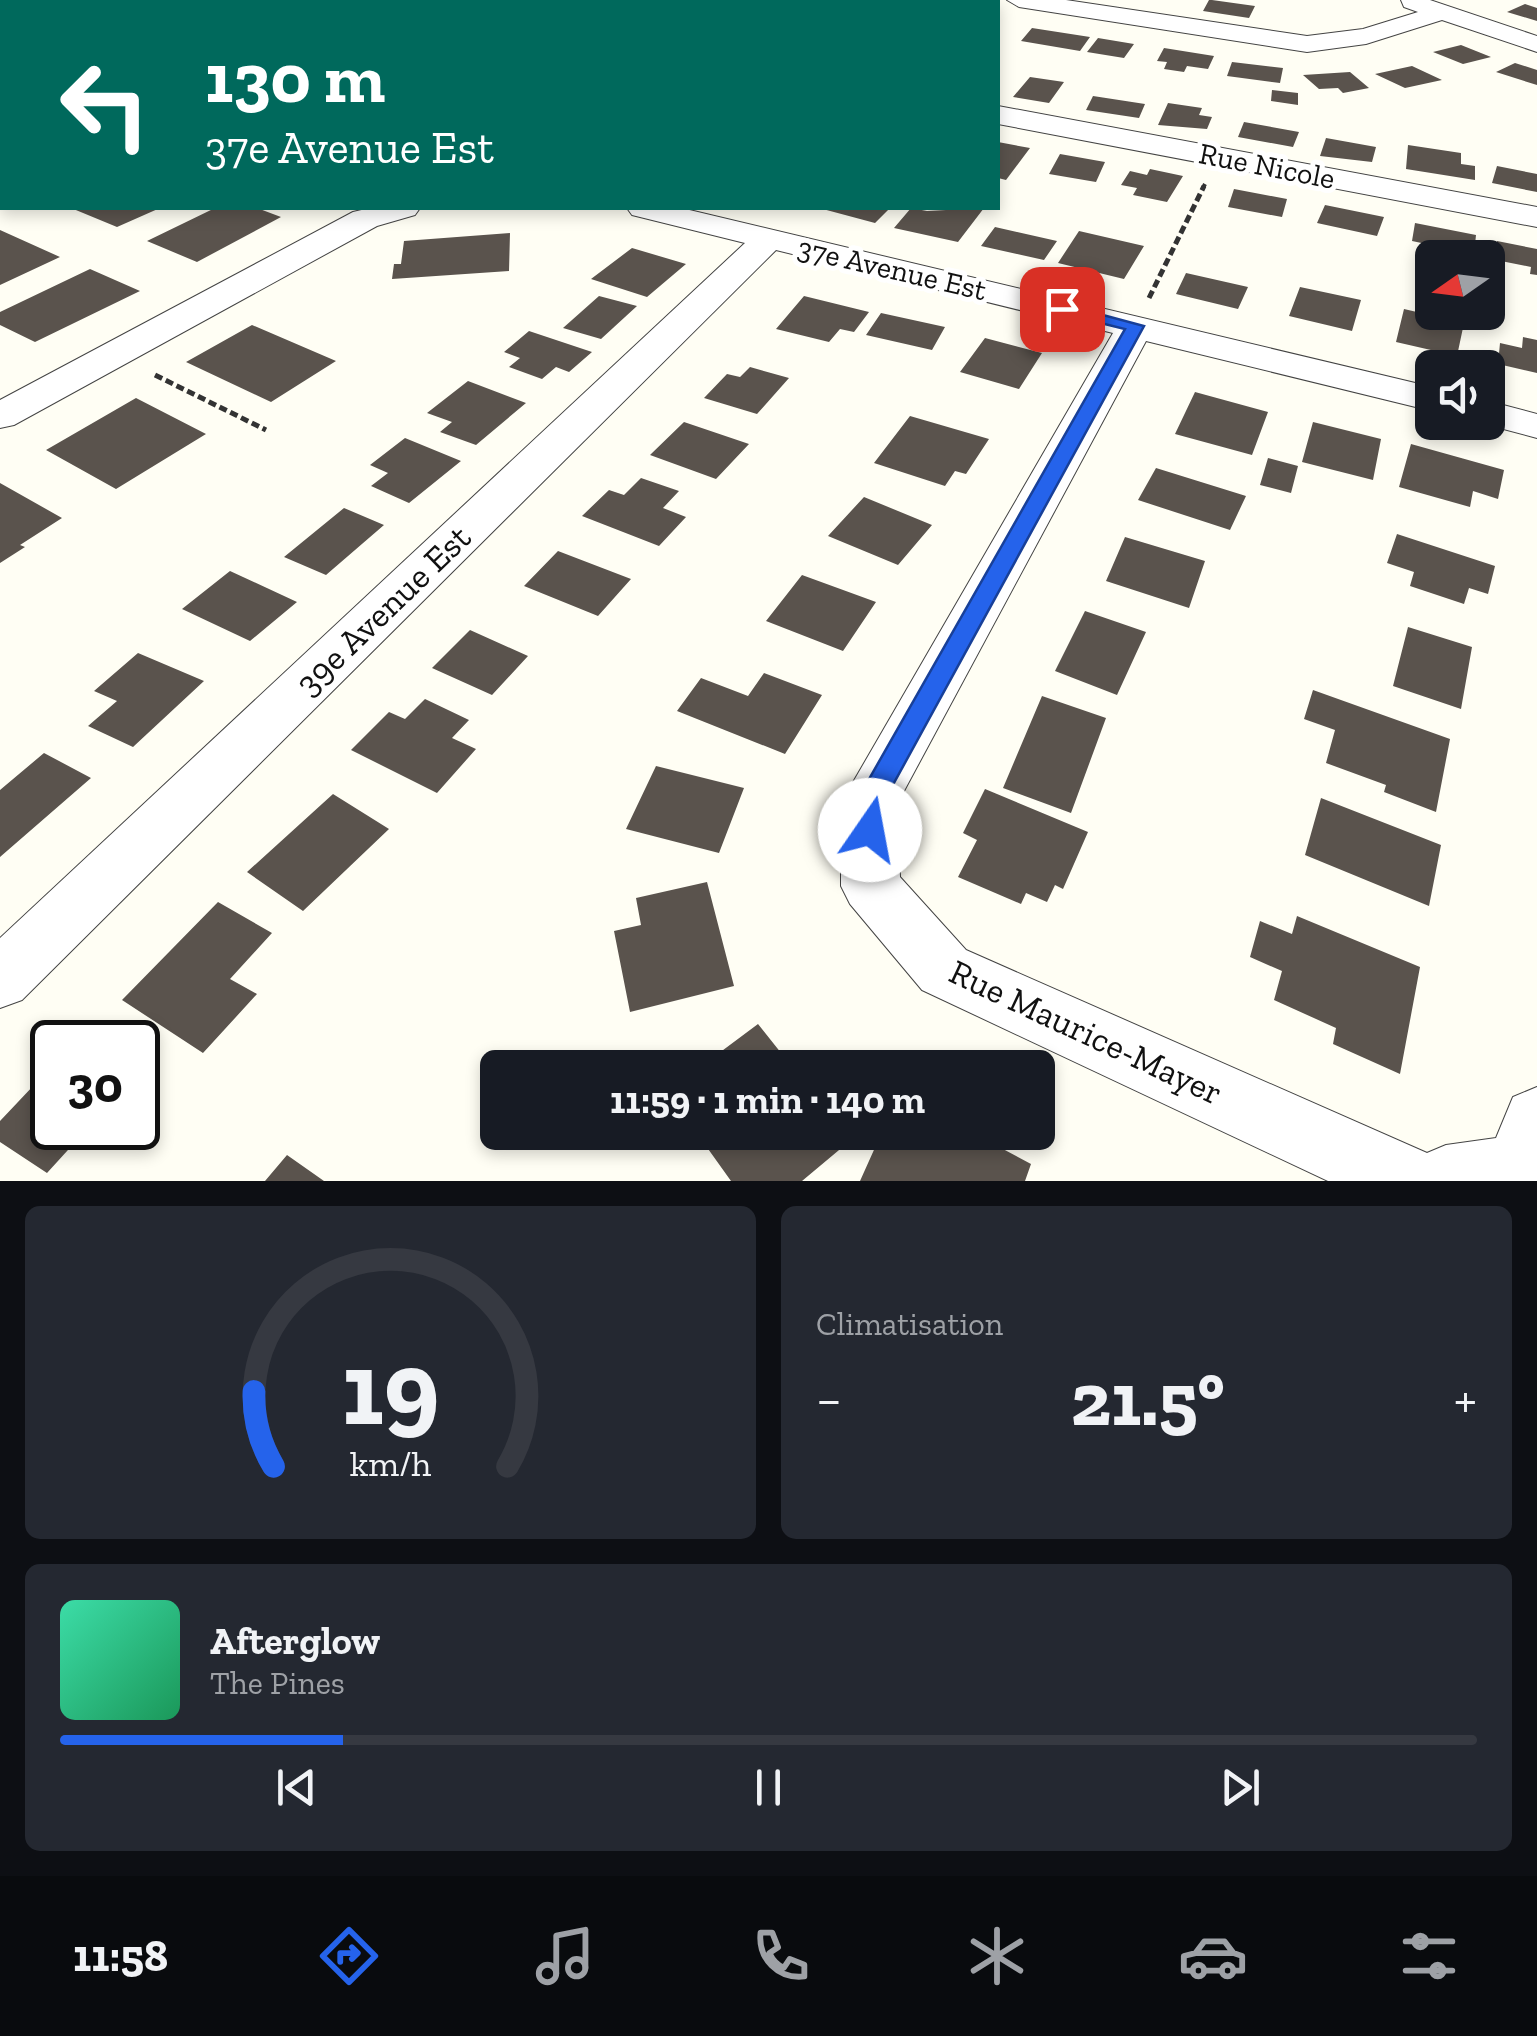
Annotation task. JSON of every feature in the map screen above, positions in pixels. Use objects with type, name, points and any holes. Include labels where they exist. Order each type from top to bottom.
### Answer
[{"type":"street","points":[[1018,0],[1308,44],[1366,36],[1439,13]]},
{"type":"street","points":[[1408,0],[1537,44]]},
{"type":"street","name":"Rue Nicole","points":[[1000,116],[1537,217]]},
{"type":"street","points":[[0,416],[365,219],[397,210]]},
{"type":"street","name":"37e Avenue Est","points":[[651,210],[1415,395]]},
{"type":"street","name":"39e Avenue Est","points":[[0,980],[767,240]]},
{"type":"street","name":"Rue Maurice-Mayer","points":[[1135,326],[870,802],[871,886],[944,970],[1408,1181]]},
{"type":"street","points":[[1505,418],[1537,426]]},
{"type":"street","points":[[1446,1181],[1518,1170],[1537,1122]]},
{"type":"path","points":[[1135,326],[1218,157]]},
{"type":"path","points":[[114,354],[266,430]]},
{"type":"building","points":[[1209,0],[1255,6],[1249,18],[1203,11]]},
{"type":"building","points":[[1525,4],[1537,8],[1537,21],[1507,12]]},
{"type":"building","points":[[1032,28],[1090,37],[1080,51],[1021,41]]},
{"type":"building","points":[[1098,38],[1134,44],[1124,58],[1087,52]]},
{"type":"building","points":[[1461,45],[1491,57],[1463,64],[1433,52]]},
{"type":"building","points":[[1164,48],[1214,56],[1208,69],[1164,69],[1167,62],[1157,61]]},
{"type":"building","points":[[1232,62],[1283,68],[1280,83],[1227,76]]},
{"type":"building","points":[[1515,63],[1537,70],[1537,85],[1496,72]]},
{"type":"building","points":[[1412,66],[1442,80],[1405,88],[1375,74]]},
{"type":"building","points":[[1350,72],[1369,88],[1343,93],[1338,88],[1319,89],[1303,75]]},
{"type":"building","points":[[1030,77],[1064,82],[1049,103],[1013,97]]},
{"type":"building","points":[[1272,90],[1298,93],[1298,105],[1271,101]]},
{"type":"building","points":[[1093,96],[1145,104],[1139,118],[1086,110]]},
{"type":"building","points":[[1168,103],[1202,108],[1199,115],[1212,117],[1207,129],[1158,125]]},
{"type":"building","points":[[1244,122],[1299,132],[1293,147],[1238,137]]},
{"type":"building","points":[[1326,138],[1376,147],[1372,162],[1320,156]]},
{"type":"building","points":[[1000,142],[1030,148],[1006,180],[1000,178]]},
{"type":"building","points":[[1408,145],[1461,153],[1461,164],[1475,166],[1475,180],[1406,169]]},
{"type":"building","points":[[1060,154],[1105,162],[1096,182],[1049,174]]},
{"type":"building","points":[[1497,166],[1537,174],[1537,192],[1492,183]]},
{"type":"building","points":[[1150,169],[1183,176],[1167,202],[1133,195],[1137,188],[1121,185],[1130,171],[1147,175]]},
{"type":"building","points":[[1234,189],[1287,199],[1282,217],[1228,207]]},
{"type":"building","points":[[1325,205],[1384,217],[1377,236],[1317,223]]},
{"type":"building","points":[[76,210],[155,210],[117,227]]},
{"type":"building","points":[[211,210],[262,210],[281,217],[197,262],[147,241]]},
{"type":"building","points":[[826,210],[888,210],[875,223]]},
{"type":"building","points":[[909,210],[982,210],[958,242],[894,228]]},
{"type":"building","points":[[1415,223],[1476,235],[1475,240],[1412,241]]},
{"type":"building","points":[[995,227],[1057,241],[1044,260],[981,246]]},
{"type":"building","points":[[0,230],[60,257],[0,285]]},
{"type":"building","points":[[1079,231],[1144,246],[1124,279],[1058,263]]},
{"type":"building","points":[[510,233],[509,271],[392,279],[394,264],[401,264],[404,241]]},
{"type":"building","points":[[1505,243],[1537,249],[1537,275],[1530,274],[1531,267],[1505,262]]},
{"type":"building","points":[[632,248],[686,264],[647,297],[591,279]]},
{"type":"building","points":[[90,269],[140,291],[35,342],[0,325],[0,312]]},
{"type":"building","points":[[1186,273],[1248,287],[1238,309],[1176,294]]},
{"type":"building","points":[[1300,287],[1361,300],[1352,331],[1289,316]]},
{"type":"building","points":[[599,296],[637,306],[601,339],[563,328]]},
{"type":"building","points":[[804,296],[869,312],[854,332],[840,329],[829,342],[776,329]]},
{"type":"building","points":[[1404,309],[1415,312],[1415,330],[1463,330],[1458,350],[1431,350],[1396,342]]},
{"type":"building","points":[[881,313],[945,327],[932,350],[866,335]]},
{"type":"building","points":[[252,325],[336,361],[271,402],[186,362]]},
{"type":"building","points":[[529,331],[592,352],[569,372],[556,367],[542,379],[509,367],[520,358],[504,352]]},
{"type":"building","points":[[1523,337],[1537,340],[1537,373],[1505,366],[1505,350],[1499,350],[1500,343],[1522,348]]},
{"type":"building","points":[[985,338],[1042,353],[1019,389],[960,372]]},
{"type":"building","points":[[750,367],[789,378],[757,414],[704,398],[727,374],[740,377]]},
{"type":"building","points":[[468,381],[526,403],[476,445],[440,432],[452,422],[427,413]]},
{"type":"building","points":[[1195,392],[1268,412],[1252,455],[1175,434]]},
{"type":"building","points":[[136,398],[206,434],[116,489],[46,450]]},
{"type":"building","points":[[910,416],[989,439],[966,474],[955,471],[945,486],[874,463]]},
{"type":"building","points":[[684,422],[749,444],[716,479],[650,455]]},
{"type":"building","points":[[1313,422],[1381,439],[1373,480],[1302,462]]},
{"type":"building","points":[[405,438],[461,461],[409,503],[371,486],[388,473],[370,465]]},
{"type":"building","points":[[1411,444],[1504,470],[1498,499],[1473,491],[1470,507],[1399,487]]},
{"type":"building","points":[[1268,458],[1298,466],[1291,493],[1260,485]]},
{"type":"building","points":[[1156,468],[1246,496],[1230,530],[1138,500]]},
{"type":"building","points":[[641,478],[679,491],[663,508],[686,517],[659,546],[582,516],[609,490],[624,495]]},
{"type":"building","points":[[0,483],[62,518],[0,563]]},
{"type":"building","points":[[864,497],[932,525],[898,565],[828,536]]},
{"type":"building","points":[[344,508],[384,525],[326,575],[284,557]]},
{"type":"building","points":[[1397,534],[1495,566],[1488,594],[1469,588],[1464,604],[1410,586],[1414,572],[1387,563]]},
{"type":"building","points":[[1125,537],[1205,561],[1189,608],[1106,581]]},
{"type":"building","points":[[558,551],[631,579],[598,616],[524,586]]},
{"type":"building","points":[[230,571],[297,602],[250,641],[182,609]]},
{"type":"building","points":[[802,575],[876,602],[843,651],[766,621]]},
{"type":"building","points":[[1085,611],[1146,632],[1117,695],[1055,671]]},
{"type":"building","points":[[1408,627],[1472,647],[1461,709],[1393,686]]},
{"type":"building","points":[[470,630],[528,656],[492,695],[432,668]]},
{"type":"building","points":[[138,653],[204,681],[133,747],[88,726],[117,701],[94,691]]},
{"type":"building","points":[[764,673],[822,695],[785,754],[677,711],[701,678],[748,696]]},
{"type":"building","points":[[1313,690],[1450,739],[1436,812],[1384,792],[1386,785],[1326,763],[1335,730],[1304,719]]},
{"type":"building","points":[[1042,696],[1106,718],[1071,813],[1003,788]]},
{"type":"building","points":[[425,699],[469,720],[452,738],[476,749],[437,793],[351,750],[389,712],[405,719]]},
{"type":"building","points":[[44,753],[91,778],[0,857],[0,790]]},
{"type":"building","points":[[656,766],[744,788],[719,853],[626,829]]},
{"type":"building","points":[[985,789],[1088,832],[1063,889],[1055,885],[1047,902],[1026,893],[1021,904],[958,877],[977,840],[963,833]]},
{"type":"building","points":[[333,794],[389,829],[303,911],[247,872]]},
{"type":"building","points":[[1321,798],[1441,845],[1429,906],[1305,855]]},
{"type":"building","points":[[707,882],[734,986],[630,1012],[614,931],[641,925],[636,898]]},
{"type":"building","points":[[218,902],[272,933],[230,979],[257,994],[203,1053],[160,1025],[160,1020],[153,1020],[122,1000]]},
{"type":"building","points":[[1297,916],[1420,967],[1400,1074],[1333,1044],[1336,1028],[1274,1000],[1282,971],[1250,957],[1260,921],[1292,934]]},
{"type":"building","points":[[758,1024],[779,1050],[723,1050]]},
{"type":"building","points":[[30,1089],[30,1150],[68,1150],[47,1173],[0,1142],[0,1121]]},
{"type":"building","points":[[709,1150],[839,1150],[802,1181],[731,1181]]},
{"type":"building","points":[[874,1150],[1005,1150],[1031,1164],[1025,1181],[860,1181]]},
{"type":"building","points":[[287,1155],[324,1181],[265,1181]]},
{"type":"route","points":[[870,830],[870,802],[1135,326],[1062,309]]}]
